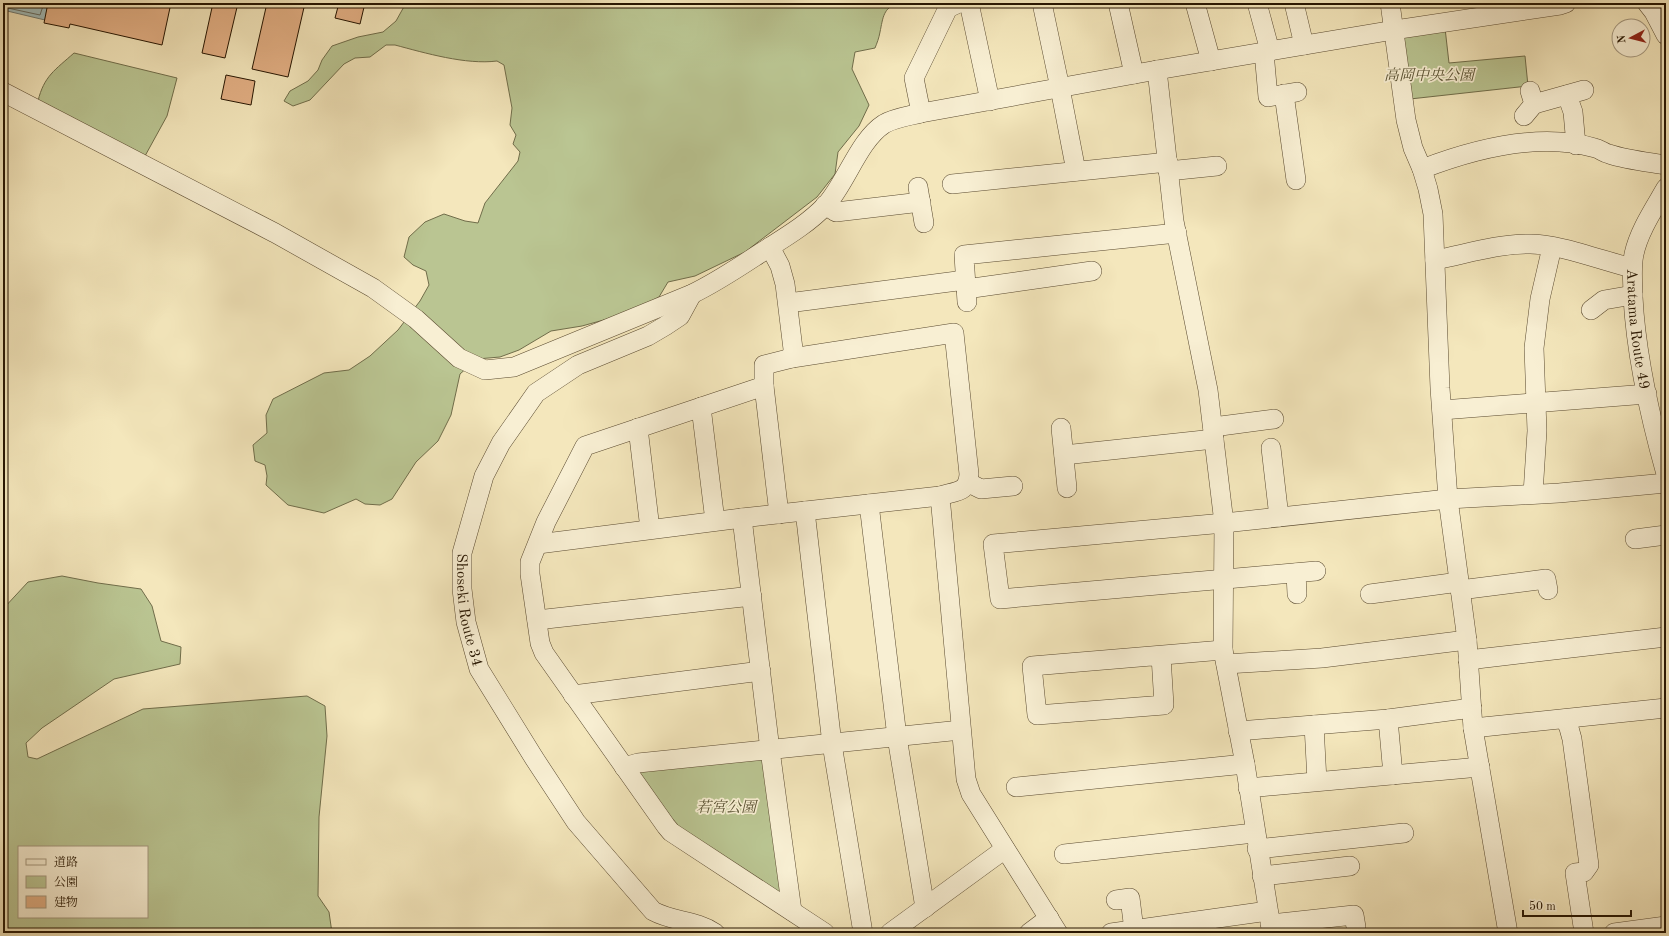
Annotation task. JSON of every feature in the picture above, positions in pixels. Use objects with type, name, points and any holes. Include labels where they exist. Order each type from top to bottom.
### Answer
[{"type":"street","points":[[921,113],[914,78],[948,8],[959,3]]},
{"type":"street","points":[[969,3],[990,101]]},
{"type":"street","points":[[1042,3],[1076,171]]},
{"type":"street","points":[[1118,3],[1134,74]]},
{"type":"street","points":[[1195,3],[1211,61]]},
{"type":"street","points":[[1257,3],[1267,52],[1268,96],[1290,93],[1300,172]]},
{"type":"street","points":[[1294,3],[1304,45]]},
{"type":"street","points":[[1390,3],[1406,120],[1413,148],[1422,169],[1433,214],[1442,410],[1448,498],[1467,640],[1473,728],[1508,933]]},
{"type":"street","points":[[3,92],[275,233],[373,288],[416,319],[459,358],[485,370],[514,367],[692,294],[720,280],[791,234],[825,205],[838,189],[872,134],[884,124],[921,113],[1134,74],[1394,30],[1560,6],[1566,3]]},
{"type":"street","points":[[1647,3],[1654,12],[1666,35]]},
{"type":"street","points":[[1157,70],[1177,233],[1208,390],[1224,523],[1224,657],[1245,764],[1270,923]]},
{"type":"street","points":[[1529,104],[1576,92],[1573,112],[1576,145]]},
{"type":"street","points":[[1422,169],[1443,161],[1519,143],[1539,142],[1596,148],[1609,154],[1666,165]]},
{"type":"street","points":[[952,184],[1076,171],[1168,166],[1217,166]]},
{"type":"street","name":"Aratama Route 49","points":[[1666,188],[1642,233],[1635,252],[1632,268],[1634,321],[1647,394],[1666,474]]},
{"type":"street","points":[[825,205],[836,212],[920,195],[924,222]]},
{"type":"street","points":[[966,291],[964,254],[1177,233]]},
{"type":"street","points":[[1435,260],[1511,245],[1530,244],[1552,247],[1632,268]]},
{"type":"street","points":[[770,247],[780,266],[788,302],[793,349],[792,358]]},
{"type":"street","points":[[1534,494],[1536,431],[1534,402],[1534,348],[1536,320],[1552,247]]},
{"type":"street","points":[[788,302],[966,291],[1092,271]]},
{"type":"street","name":"Shoseki Route 34","points":[[692,294],[680,316],[670,323],[648,336],[578,366],[536,393],[501,443],[484,476],[462,553],[462,589],[466,622],[479,669],[576,822],[653,912],[664,917],[704,925],[715,933]]},
{"type":"street","points":[[1592,310],[1604,300],[1633,295]]},
{"type":"street","points":[[538,544],[715,521],[779,514],[869,504],[940,496],[964,489],[969,484],[969,474],[954,333],[792,358],[764,365],[764,386],[779,514]]},
{"type":"street","points":[[764,386],[585,446],[546,522],[530,562],[530,574],[540,643],[544,653],[671,832],[825,933]]},
{"type":"street","points":[[1442,410],[1647,394]]},
{"type":"street","points":[[701,407],[715,521]]},
{"type":"street","points":[[1064,455],[1213,433],[1274,419]]},
{"type":"street","points":[[638,428],[650,530]]},
{"type":"street","points":[[1061,428],[1067,488]]},
{"type":"street","points":[[1271,448],[1279,517]]},
{"type":"street","points":[[1316,571],[1000,599],[993,544],[1224,523],[1448,498],[1534,494],[1666,483]]},
{"type":"street","points":[[969,484],[981,490],[1013,486]]},
{"type":"street","points":[[940,496],[966,779],[971,794],[1054,926],[1029,933]]},
{"type":"street","points":[[869,504],[897,737],[925,908]]},
{"type":"street","points":[[806,511],[832,744],[863,933]]},
{"type":"street","points":[[742,518],[770,750],[792,911]]},
{"type":"street","points":[[1635,539],[1666,535]]},
{"type":"street","points":[[1296,573],[1297,594]]},
{"type":"street","points":[[1370,594],[1546,579],[1548,590]]},
{"type":"street","points":[[537,620],[752,596]]},
{"type":"street","points":[[1468,660],[1666,637]]},
{"type":"street","points":[[1161,656],[1164,705],[1037,715],[1032,666],[1161,656],[1322,658],[1467,640]]},
{"type":"street","points":[[573,695],[761,671]]},
{"type":"street","points":[[1238,731],[1388,719],[1472,708]]},
{"type":"street","points":[[1473,728],[1666,708]]},
{"type":"street","points":[[1388,719],[1393,775]]},
{"type":"street","points":[[1565,719],[1572,739],[1575,809],[1589,864],[1584,872],[1575,873],[1584,933]]},
{"type":"street","points":[[1314,725],[1317,782]]},
{"type":"street","points":[[624,767],[638,762],[832,744],[961,730]]},
{"type":"street","points":[[1016,787],[1245,764]]},
{"type":"street","points":[[1248,788],[1480,767]]},
{"type":"street","points":[[1064,854],[1404,833]]},
{"type":"street","points":[[890,933],[1005,849]]},
{"type":"street","points":[[1262,876],[1350,866]]},
{"type":"street","points":[[1116,900],[1130,898],[1134,930]]},
{"type":"street","points":[[1111,933],[1134,930],[1270,923],[1354,915],[1356,927]]},
{"type":"street","points":[[1614,933],[1666,926]]},
{"type":"green space","points":[[406,3],[899,3],[887,10],[875,48],[855,52],[852,69],[869,105],[859,126],[838,152],[835,174],[817,197],[745,252],[695,276],[668,282],[659,297],[629,313],[582,326],[551,331],[519,350],[500,357],[477,359],[460,374],[451,415],[438,441],[416,462],[392,499],[380,505],[365,504],[356,499],[324,513],[288,505],[266,485],[267,476],[265,465],[255,461],[253,445],[267,433],[266,415],[273,399],[324,373],[349,370],[370,356],[398,330],[420,301],[429,285],[426,271],[413,265],[404,257],[409,237],[425,222],[444,214],[465,221],[478,223],[485,203],[518,161],[520,152],[513,144],[516,135],[510,125],[512,108],[504,65],[497,61],[485,62],[459,60],[432,55],[395,45],[386,45],[370,57],[355,58],[344,64],[310,100],[293,106],[284,101],[290,91],[308,81],[318,70],[322,60],[332,46],[358,37],[383,32],[396,21]]},
{"type":"green space","name":"高岡中央公園","points":[[1445,28],[1449,63],[1525,56],[1528,86],[1410,99],[1402,35]]},
{"type":"green space","points":[[74,53],[177,78],[167,116],[145,156],[38,101],[40,92],[47,79]]},
{"type":"green space","points":[[62,576],[141,589],[152,606],[161,641],[181,647],[180,664],[114,679],[42,728],[26,743],[28,757],[37,759],[143,709],[307,696],[325,706],[327,736],[319,817],[318,896],[329,912],[332,933],[3,933],[3,609],[28,582]]},
{"type":"green space","name":"若宮公園","points":[[768,755],[788,903],[690,841],[638,776],[643,767]]},
{"type":"water","points":[[3,3],[48,3],[45,20],[3,10]]},
{"type":"building","points":[[48,3],[171,3],[162,45],[70,24],[69,28],[44,23]]},
{"type":"building","points":[[213,3],[238,3],[225,58],[202,53]]},
{"type":"building","points":[[267,3],[305,3],[288,77],[252,69]]},
{"type":"building","points":[[339,3],[365,3],[360,24],[335,18]]},
{"type":"building","points":[[226,75],[255,81],[251,105],[221,99]]}]
